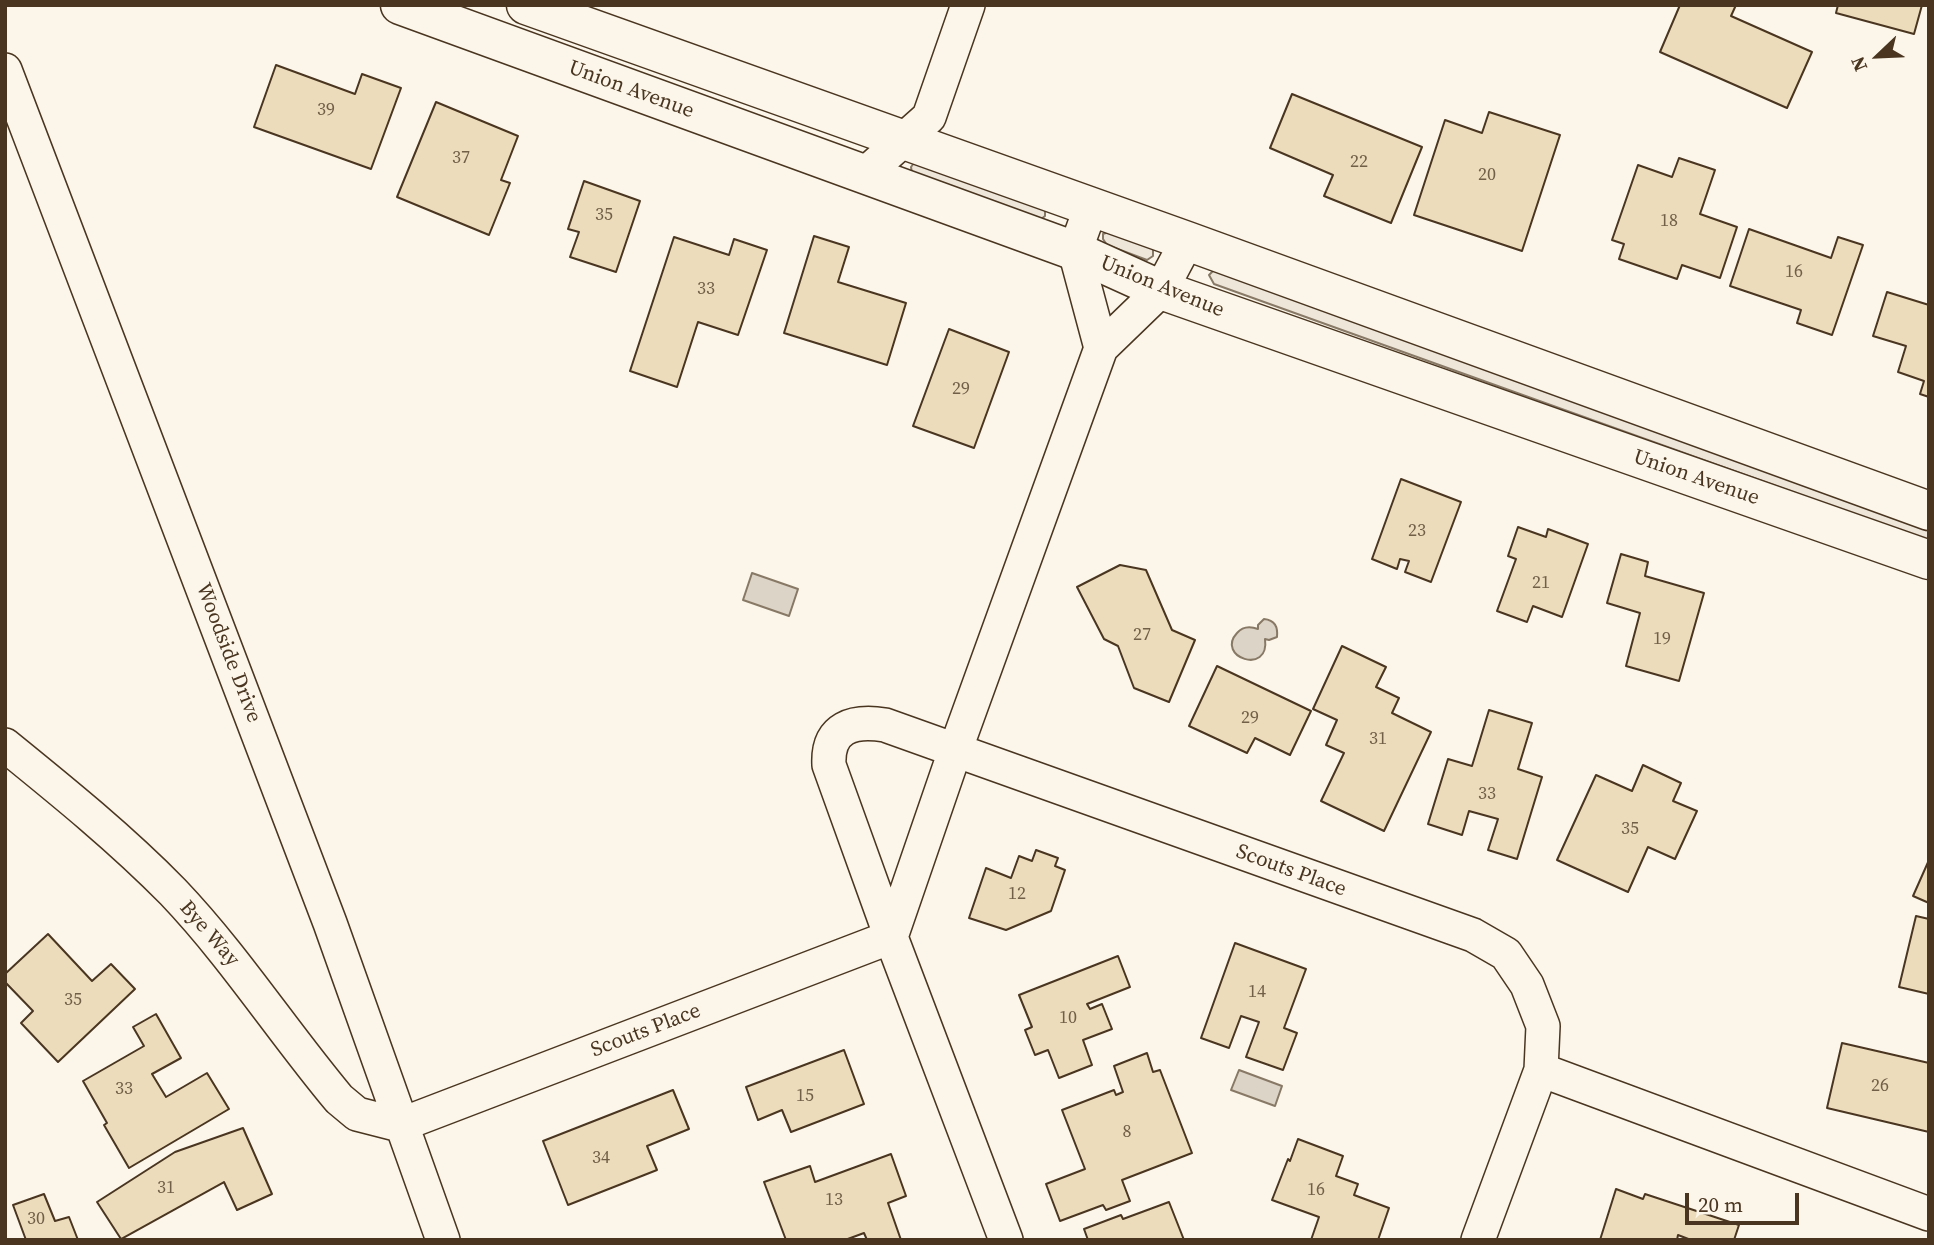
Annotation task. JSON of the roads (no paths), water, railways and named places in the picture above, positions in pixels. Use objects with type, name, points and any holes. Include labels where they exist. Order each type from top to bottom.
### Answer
[{"type":"street","name":"Union Avenue","points":[[400,5],[1075,251],[1161,290],[1929,560]]},
{"type":"street","name":"Union Avenue","points":[[526,5],[1187,241],[1929,511]]},
{"type":"street","points":[[864,175],[929,117],[968,5]]},
{"type":"street","name":"Woodside Drive","points":[[5,70],[330,923],[443,1240]]},
{"type":"street","points":[[1091,207],[1075,251],[1101,348]]},
{"type":"street","points":[[891,937],[955,751],[1101,348],[1161,290],[1187,241]]},
{"type":"street","name":"Scouts Place","points":[[1006,1240],[829,765],[831,741],[842,730],[864,722],[886,725],[1473,935],[1506,954],[1527,985],[1543,1026],[1541,1070],[1478,1240]]},
{"type":"street","name":"Bye Way","points":[[5,745],[113,834],[174,893],[241,971],[339,1099],[357,1114],[400,1125]]},
{"type":"street","name":"Scouts Place","points":[[400,1125],[891,937]]},
{"type":"street","points":[[1541,1070],[1929,1214]]}]
